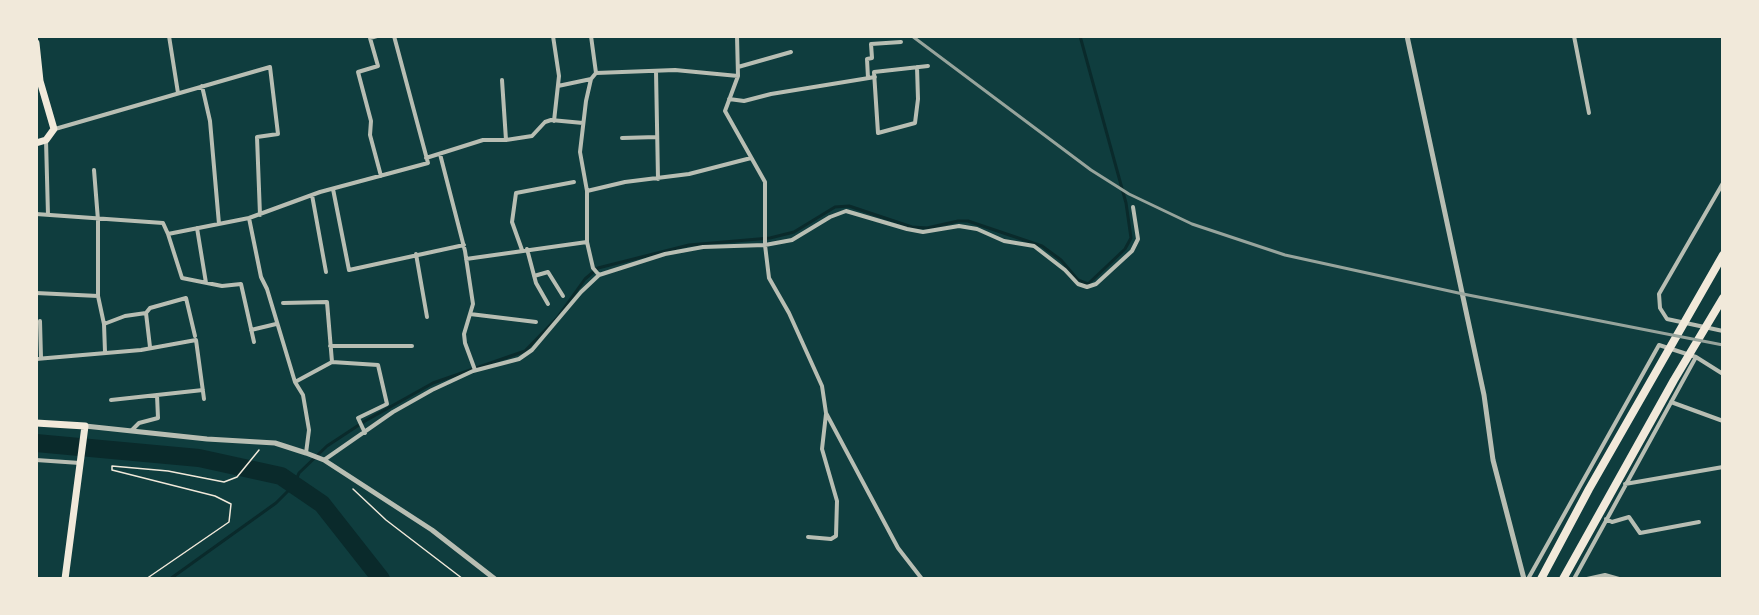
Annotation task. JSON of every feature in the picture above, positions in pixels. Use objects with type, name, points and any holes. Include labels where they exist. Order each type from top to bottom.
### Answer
[{"type":"highway","points":[[36,43],[40,81],[54,129],[46,140],[36,143]]},
{"type":"highway","points":[[1541,579],[1589,489],[1723,255]]},
{"type":"highway","points":[[1563,579],[1723,298]]},
{"type":"highway","points":[[36,423],[85,429],[65,579]]},
{"type":"street","points":[[169,36],[178,93]]},
{"type":"street","points":[[377,36],[370,38],[378,66],[358,72],[371,121],[370,135],[381,176]]},
{"type":"street","points":[[168,234],[260,215],[312,195],[428,163],[394,36]]},
{"type":"street","points":[[552,36],[558,86],[554,121]]},
{"type":"street","points":[[591,36],[596,73],[591,79],[580,152],[587,191],[587,242],[593,268],[599,275]]},
{"type":"street","points":[[737,36],[738,76],[725,111],[765,182],[765,244],[769,278],[789,313],[822,386],[826,413],[822,449],[837,501],[836,536],[831,539],[808,537]]},
{"type":"street","points":[[1407,36],[1484,395],[1493,460],[1526,579]]},
{"type":"street","points":[[1574,36],[1589,113]]},
{"type":"street","points":[[868,78],[867,59],[872,58],[871,44],[901,42]]},
{"type":"street","points":[[738,67],[791,52]]},
{"type":"street","points":[[917,67],[915,123],[878,133],[874,72],[917,67],[928,66]]},
{"type":"street","points":[[54,129],[270,67],[278,134],[257,137],[260,215]]},
{"type":"street","points":[[596,73],[656,71],[738,76]]},
{"type":"street","points":[[656,71],[658,179]]},
{"type":"street","points":[[729,99],[744,101],[875,77]]},
{"type":"street","points":[[558,86],[591,79]]},
{"type":"street","points":[[502,80],[506,140]]},
{"type":"street","points":[[202,86],[210,122],[219,224]]},
{"type":"street","points":[[426,158],[483,140],[506,140],[532,136],[545,122],[583,123]]},
{"type":"street","points":[[622,138],[657,137]]},
{"type":"street","points":[[46,140],[48,215]]},
{"type":"street","points":[[440,154],[464,244],[473,304],[464,334],[475,370]]},
{"type":"street","points":[[587,191],[625,182],[658,179],[752,158]]},
{"type":"street","points":[[94,170],[98,220],[96,258],[98,296],[104,324],[105,352]]},
{"type":"street","points":[[548,304],[512,222],[516,193],[574,182]]},
{"type":"street","points":[[1723,183],[1659,294],[1660,308],[1667,319],[1723,332]]},
{"type":"street","points":[[333,189],[349,270],[464,244]]},
{"type":"street","points":[[312,195],[326,272]]},
{"type":"street","points":[[324,460],[393,412],[432,390],[475,370],[519,359],[532,350],[581,292],[599,275],[664,254],[704,247],[765,244],[792,240],[830,217],[846,211],[923,232],[958,226],[977,229],[1004,241],[1034,246],[1065,270],[1078,284],[1087,286],[1096,284],[1132,251],[1138,239],[1133,207]]},
{"type":"street","points":[[36,214],[163,223],[182,278],[222,286],[241,284],[254,342]]},
{"type":"street","points":[[249,218],[261,277],[267,289],[295,382],[303,395],[309,430],[306,453]]},
{"type":"street","points":[[197,228],[206,283]]},
{"type":"street","points":[[466,259],[524,249],[587,242]]},
{"type":"street","points":[[416,254],[427,317]]},
{"type":"street","points":[[534,276],[548,272],[563,296]]},
{"type":"street","points":[[36,293],[98,296]]},
{"type":"street","points":[[104,324],[125,316],[146,313],[150,308],[186,298],[195,336]]},
{"type":"street","points":[[283,303],[327,302],[332,362]]},
{"type":"street","points":[[146,313],[150,347]]},
{"type":"street","points":[[470,314],[536,322]]},
{"type":"street","points":[[40,321],[39,358],[196,340],[204,399]]},
{"type":"street","points":[[251,330],[276,324]]},
{"type":"street","points":[[1526,579],[1659,345],[1696,357],[1723,374]]},
{"type":"street","points":[[330,346],[412,346]]},
{"type":"street","points":[[1575,579],[1696,357]]},
{"type":"street","points":[[295,382],[332,362],[378,365],[387,404],[358,418],[365,433]]},
{"type":"street","points":[[111,400],[203,390]]},
{"type":"street","points":[[132,430],[139,423],[158,418],[158,395]]},
{"type":"street","points":[[1671,402],[1723,421]]},
{"type":"street","points":[[826,413],[898,548],[922,579]]},
{"type":"street","points":[[85,429],[132,430],[207,440],[275,443],[306,453],[324,460],[432,530],[495,579]]},
{"type":"street","points":[[36,460],[81,464]]},
{"type":"street","points":[[1625,484],[1723,467]]},
{"type":"street","points":[[1606,519],[1612,522],[1629,517],[1640,533],[1699,522]]},
{"type":"street","points":[[1587,579],[1605,575],[1619,579]]},
{"type":"path","points":[[146,579],[229,522],[231,504],[215,496],[112,470],[112,466],[168,471],[224,482],[237,477],[255,452],[265,450]]},
{"type":"path","points":[[352,488],[386,520],[463,579]]},
{"type":"waterway","points":[[170,579],[276,503],[294,485],[299,473],[327,446],[365,421],[433,383],[525,351],[557,318],[585,279],[598,268],[689,245],[770,238],[794,232],[835,207],[849,206],[912,227],[927,228],[968,221],[1042,246],[1061,260],[1078,280],[1088,284],[1125,249],[1131,238],[1126,203],[1080,36]]},
{"type":"waterway","points":[[36,443],[199,458],[281,476],[322,504],[381,579]]},
{"type":"railway","points":[[912,36],[1091,170],[1129,194],[1192,224],[1285,255],[1463,294],[1723,345]]}]
